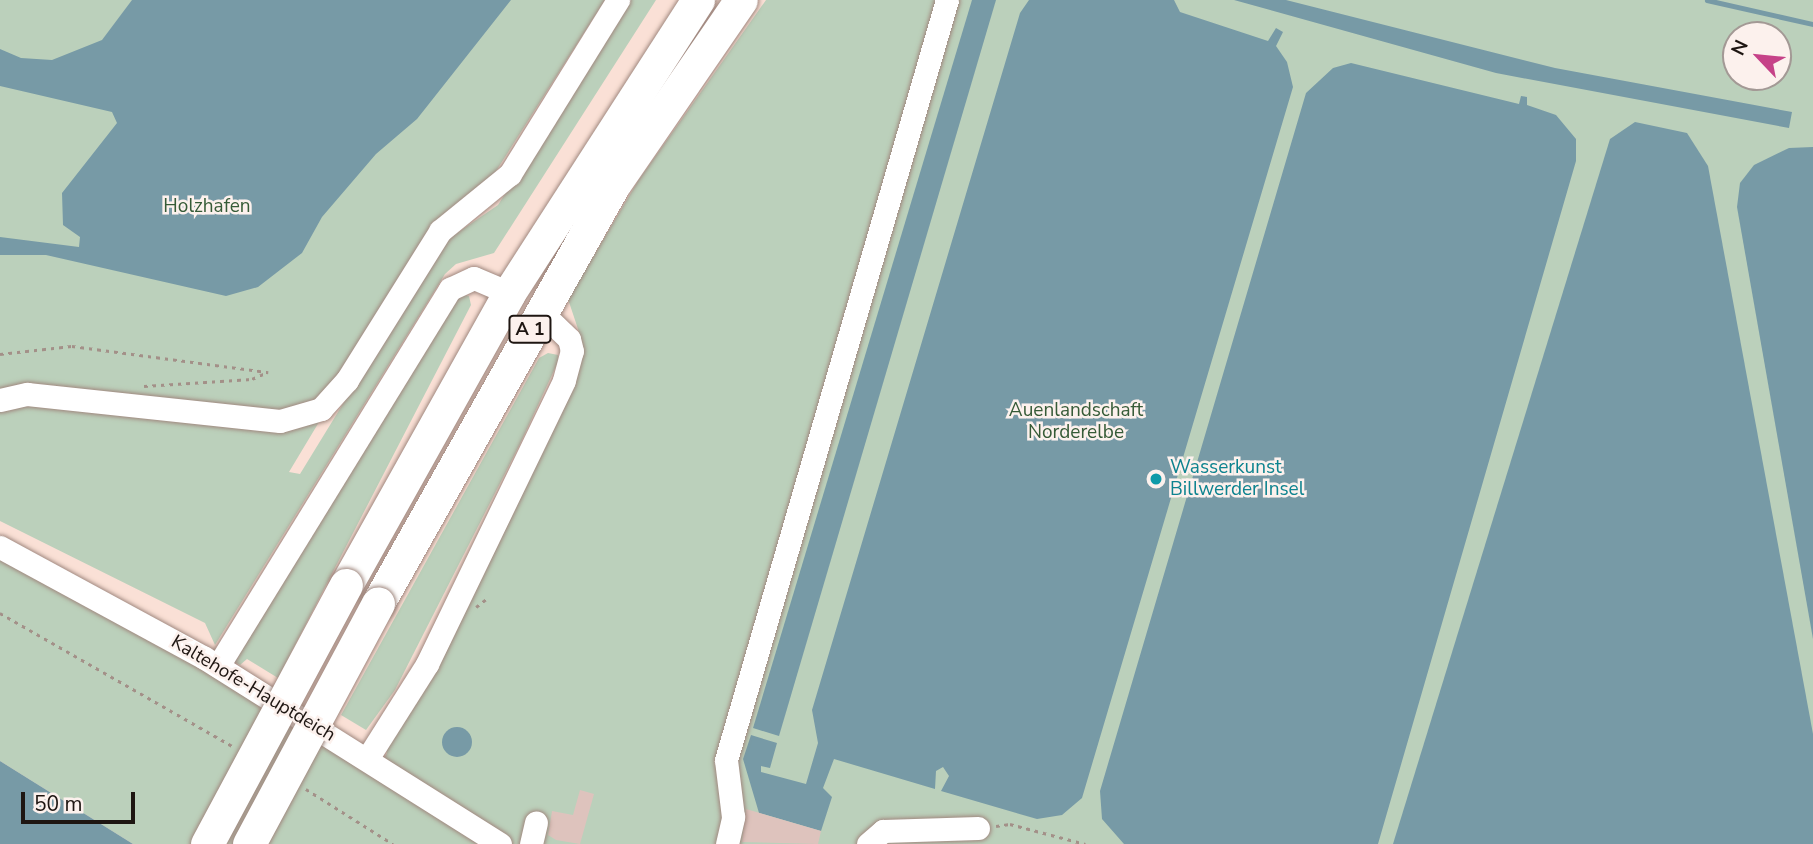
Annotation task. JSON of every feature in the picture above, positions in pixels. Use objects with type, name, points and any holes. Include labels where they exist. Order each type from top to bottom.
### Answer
[{"type":"highway","name":"A 1","points":[[207,844],[346,585],[509,293],[698,0]]},
{"type":"highway","name":"A 1","points":[[249,844],[378,603],[540,311],[615,183],[741,0]]},
{"type":"lane","points":[[0,400],[27,394],[280,421],[321,409],[347,380],[440,231],[510,174],[618,0]]},
{"type":"lane","points":[[727,844],[733,817],[726,760],[947,0]]},
{"type":"lane","points":[[218,666],[450,289],[474,278],[509,293]]},
{"type":"lane","points":[[367,759],[427,664],[570,361],[569,339],[540,311]]},
{"type":"lane","name":"Kaltehofe-Hauptdeich","points":[[0,547],[218,666],[500,844]]},
{"type":"lane","points":[[868,844],[883,831],[978,828]]},
{"type":"path","points":[[0,354],[72,346],[268,372],[252,379],[133,387]]},
{"type":"path","points":[[0,613],[243,752]]},
{"type":"path","points":[[302,786],[393,844]]},
{"type":"path","points":[[978,828],[1010,824],[1085,844]]},
{"type":"green space","name":"Holzhafen","points":[[0,0],[605,0],[491,179],[432,234],[289,472],[300,474],[441,244],[498,205],[627,0],[656,0],[494,253],[456,264],[445,274],[215,645],[205,623],[0,521]]},
{"type":"green space","name":"Auenlandschaft Norderelbe","points":[[766,0],[1813,0],[1813,844],[133,844],[0,761],[0,554],[116,615],[376,773],[387,753],[385,743],[538,451],[581,338],[568,299],[638,181]]},
{"type":"green space","points":[[460,294],[469,296],[471,305],[278,678],[247,659],[240,665],[229,659]]},
{"type":"green space","points":[[548,353],[558,355],[558,362],[520,444],[395,690],[366,730],[341,715],[539,358]]},
{"type":"water","points":[[132,0],[511,0],[417,119],[376,154],[322,217],[302,253],[258,287],[226,296],[46,255],[0,255],[0,237],[79,247],[80,237],[63,225],[62,193],[117,123],[112,112],[0,86],[0,49],[21,58],[52,60],[102,40]]},
{"type":"water","points":[[972,0],[996,0],[779,736],[753,728]]},
{"type":"water","points":[[1029,0],[1174,0],[1180,12],[1268,41],[1276,28],[1283,32],[1276,46],[1287,62],[1293,87],[1082,798],[1062,815],[1037,819],[941,791],[949,776],[943,767],[936,771],[935,789],[834,759],[823,788],[832,797],[821,831],[759,813],[743,759],[751,735],[777,743],[770,768],[761,766],[761,772],[806,784],[818,743],[812,710],[1020,13]]},
{"type":"water","points":[[1234,0],[1286,0],[1555,68],[1792,112],[1789,128],[1496,73]]},
{"type":"water","points":[[1351,63],[1519,104],[1521,96],[1527,97],[1527,105],[1556,115],[1576,139],[1576,161],[1378,844],[1124,844],[1102,819],[1100,791],[1306,93],[1333,68]]},
{"type":"water","points":[[1635,122],[1687,133],[1708,166],[1813,734],[1813,844],[1393,844],[1610,139]]},
{"type":"water","points":[[1813,147],[1813,639],[1737,207],[1740,183],[1754,165],[1789,148]]},
{"type":"water","points":[[457,727],[468,731],[472,742],[468,753],[457,757],[446,753],[442,742],[446,731]]},
{"type":"water","points":[[0,761],[133,844],[0,844]]},
{"type":"building","points":[[580,790],[594,794],[580,844],[556,840],[548,835],[552,811],[573,815]]},
{"type":"building","points":[[746,809],[821,831],[818,844],[742,842]]},
{"type":"waterway","points":[[1707,0],[1813,24]]},
{"type":"place","name":"Wasserkunst Billwerder Insel","points":[[1156,479]]}]
